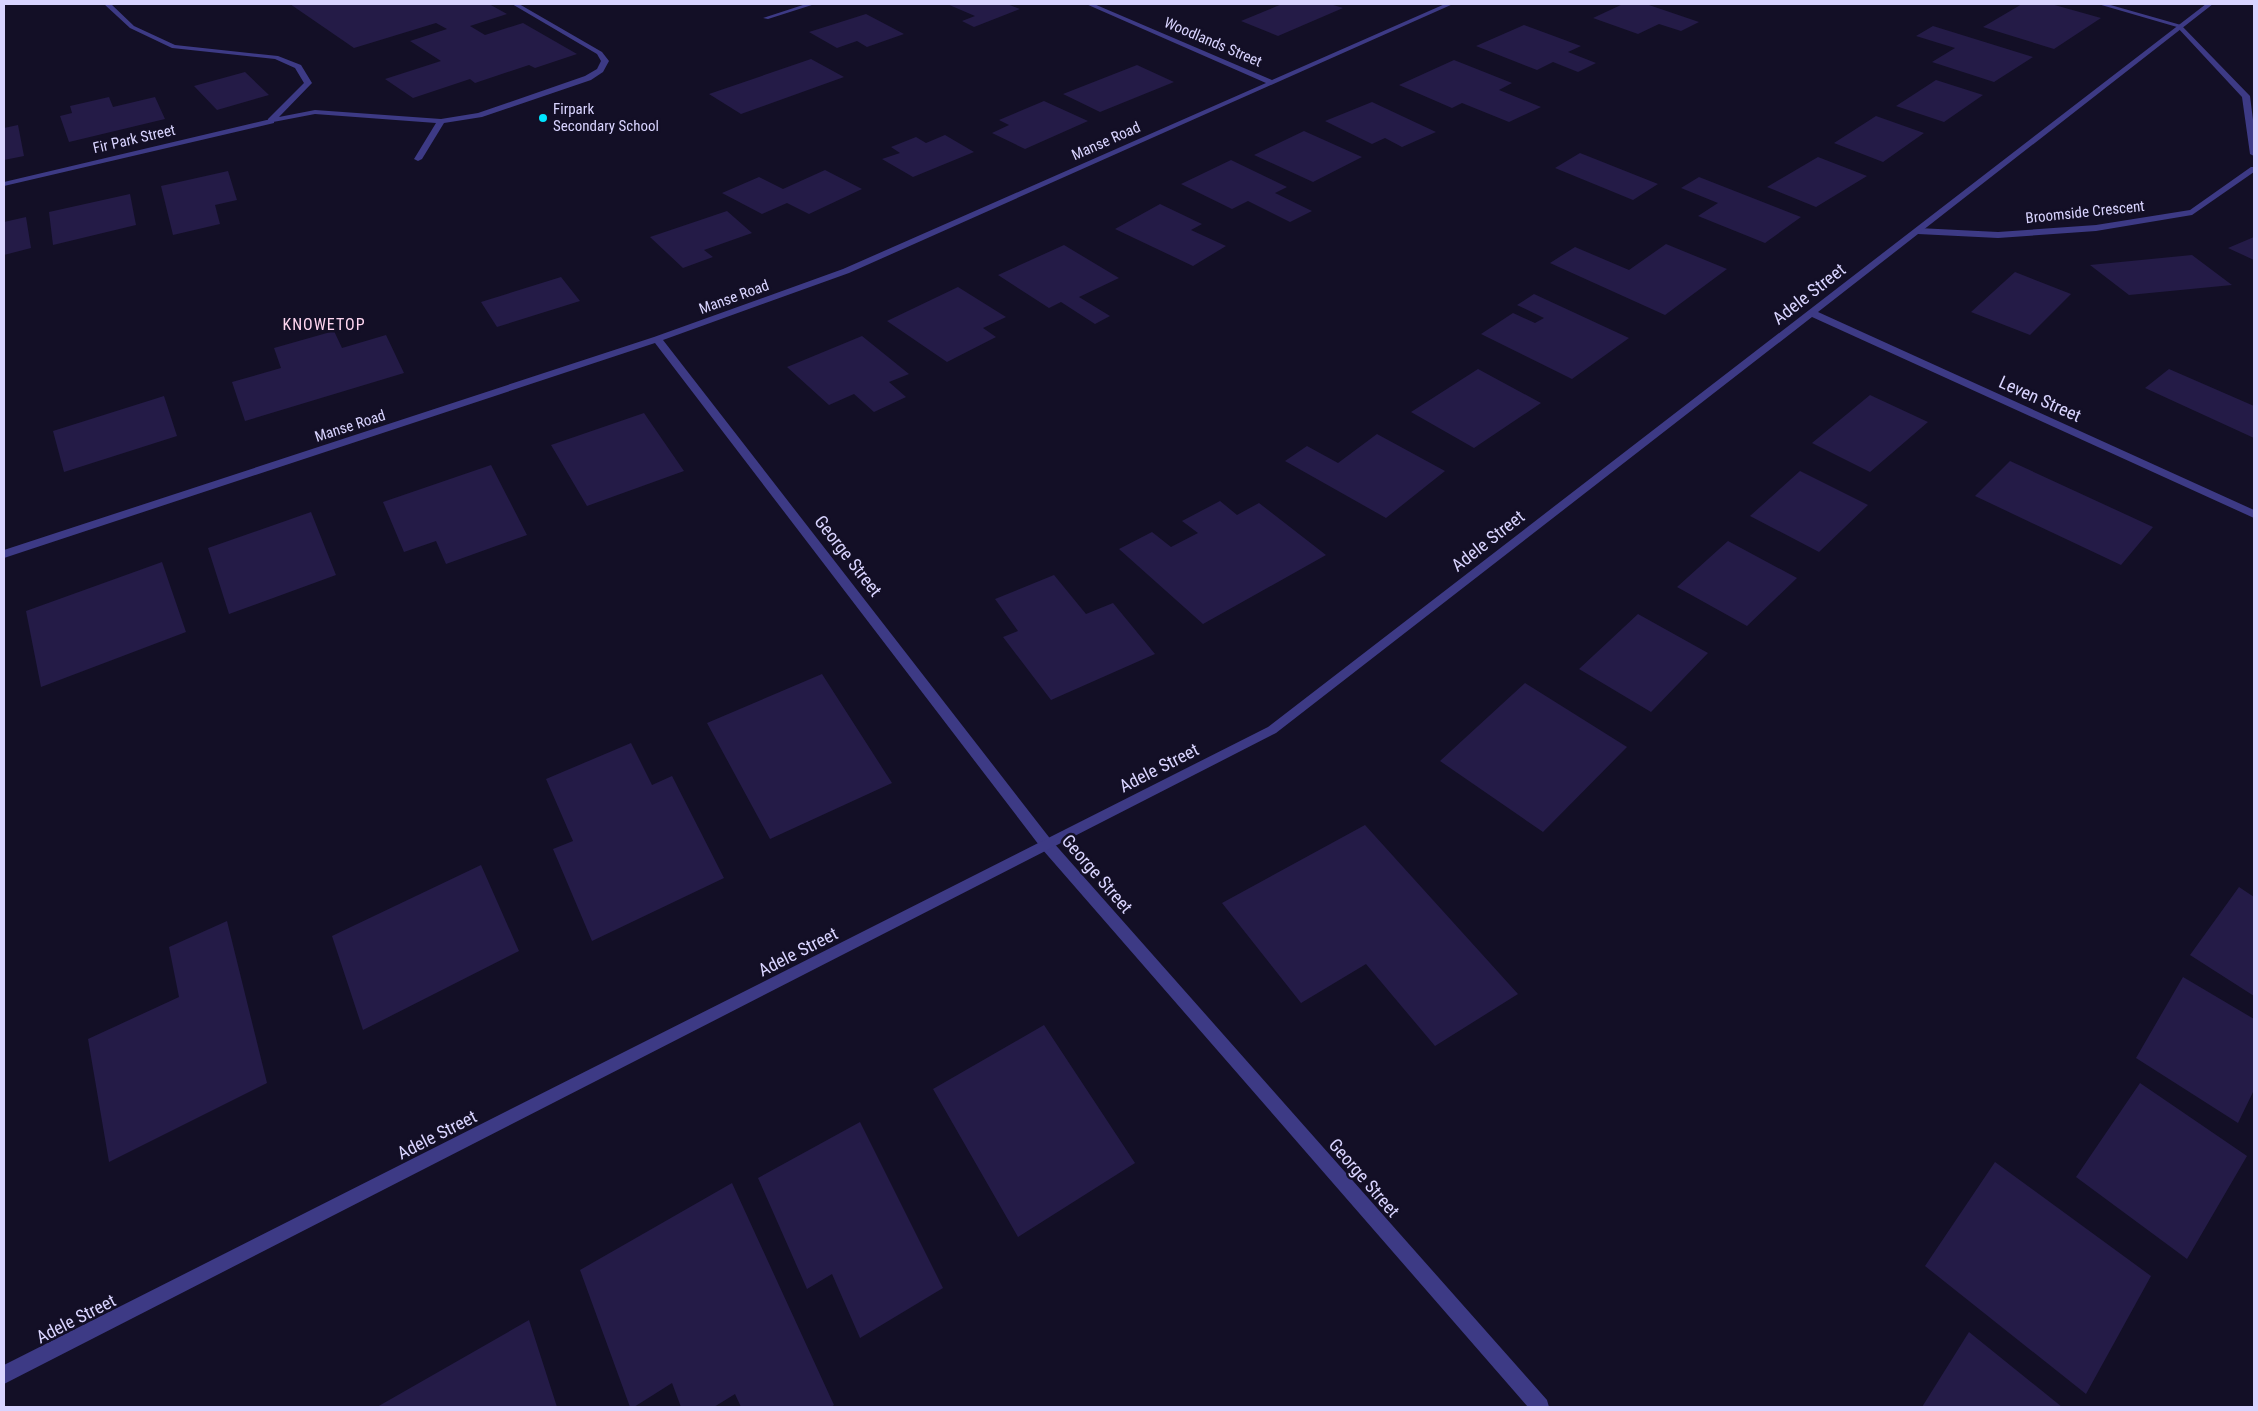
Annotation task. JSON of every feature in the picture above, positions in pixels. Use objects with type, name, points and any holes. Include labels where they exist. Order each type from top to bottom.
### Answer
[{"type":"street","points":[[107,4],[132,27],[174,47],[276,57],[298,67],[308,83],[271,121]]},
{"type":"street","name":"Fir Park Street","points":[[4,184],[315,112],[441,121],[479,115],[588,78],[600,70],[605,61],[600,53],[515,4]]},
{"type":"street","points":[[766,18],[812,4]]},
{"type":"street","name":"Woodlands Street","points":[[1089,4],[1271,82]]},
{"type":"street","name":"Manse Road","points":[[4,554],[657,339],[846,271],[1450,4]]},
{"type":"street","points":[[2101,4],[2179,26],[2246,96],[2254,154]]},
{"type":"street","name":"Adele Street","points":[[4,1375],[1272,730],[1918,231],[2179,26],[2210,4]]},
{"type":"street","points":[[418,159],[441,121]]},
{"type":"street","name":"Broomside Crescent","points":[[1918,231],[1998,235],[2096,228],[2192,212],[2254,168]]},
{"type":"street","points":[[2243,176],[2254,180]]},
{"type":"street","name":"Leven Street","points":[[1812,313],[2254,514]]},
{"type":"street","name":"George Street","points":[[657,339],[1047,845],[1540,1407]]},
{"type":"building","points":[[290,4],[489,4],[507,14],[470,26],[485,35],[523,23],[577,54],[535,68],[529,65],[475,83],[470,79],[413,98],[385,79],[441,61],[410,41],[447,29],[436,23],[354,48]]},
{"type":"building","points":[[947,4],[1007,4],[1020,9],[974,27],[962,21],[975,16]]},
{"type":"building","points":[[1282,4],[1330,4],[1343,8],[1278,36],[1241,21]]},
{"type":"building","points":[[1623,4],[1646,4],[1699,22],[1681,31],[1659,24],[1638,34],[1593,18]]},
{"type":"building","points":[[2022,4],[2051,4],[2101,18],[2054,49],[1983,27]]},
{"type":"building","points":[[866,14],[904,34],[867,47],[857,41],[837,48],[809,32]]},
{"type":"building","points":[[1524,25],[1581,46],[1568,52],[1596,63],[1578,72],[1553,62],[1537,70],[1476,46]]},
{"type":"building","points":[[1933,26],[2033,57],[1994,82],[1932,62],[1955,48],[1916,36]]},
{"type":"building","points":[[811,59],[844,77],[741,114],[709,94]]},
{"type":"building","points":[[1454,60],[1512,83],[1499,90],[1541,107],[1509,122],[1462,103],[1452,108],[1399,85]]},
{"type":"building","points":[[1137,65],[1174,82],[1100,112],[1063,94]]},
{"type":"building","points":[[245,72],[269,95],[217,110],[194,86]]},
{"type":"building","points":[[1936,80],[1983,95],[1944,122],[1896,106]]},
{"type":"building","points":[[109,97],[113,107],[155,97],[165,119],[69,142],[60,116],[72,113],[70,106]]},
{"type":"building","points":[[1044,101],[1088,121],[1025,149],[992,133],[1009,125],[999,120]]},
{"type":"building","points":[[1372,102],[1436,132],[1402,147],[1385,138],[1372,144],[1325,121]]},
{"type":"building","points":[[1876,116],[1924,133],[1883,162],[1834,143]]},
{"type":"building","points":[[18,125],[24,156],[4,160],[4,128]]},
{"type":"building","points":[[1304,131],[1362,157],[1313,182],[1254,155]]},
{"type":"building","points":[[945,135],[974,152],[913,177],[882,159],[900,153],[891,147],[916,137],[926,143]]},
{"type":"building","points":[[1580,153],[1658,184],[1633,200],[1555,168]]},
{"type":"building","points":[[1818,157],[1867,176],[1816,207],[1767,187]]},
{"type":"building","points":[[1231,160],[1287,187],[1275,193],[1312,211],[1290,222],[1248,201],[1232,209],[1181,184]]},
{"type":"building","points":[[825,170],[862,189],[809,214],[787,203],[762,214],[722,193],[759,177],[783,189]]},
{"type":"building","points":[[228,171],[237,200],[215,205],[220,224],[173,235],[161,186]]},
{"type":"building","points":[[1699,177],[1801,217],[1765,243],[1698,216],[1718,203],[1681,188]]},
{"type":"building","points":[[130,194],[136,225],[53,245],[49,212]]},
{"type":"building","points":[[1160,204],[1202,224],[1191,230],[1226,246],[1193,266],[1115,229]]},
{"type":"building","points":[[727,211],[752,233],[704,250],[713,257],[683,268],[650,237]]},
{"type":"building","points":[[26,217],[31,248],[4,255],[4,222]]},
{"type":"building","points":[[2254,237],[2254,260],[2228,248]]},
{"type":"building","points":[[1666,244],[1727,269],[1665,315],[1550,263],[1575,247],[1629,270]]},
{"type":"building","points":[[1064,245],[1119,278],[1079,297],[1110,316],[1095,324],[1061,302],[1049,308],[998,275]]},
{"type":"building","points":[[2192,255],[2232,285],[2129,295],[2090,265]]},
{"type":"building","points":[[2015,272],[2071,294],[2030,335],[1971,312]]},
{"type":"building","points":[[561,277],[580,301],[497,327],[481,302]]},
{"type":"building","points":[[958,287],[1006,317],[983,328],[996,337],[947,362],[887,321]]},
{"type":"building","points":[[1534,294],[1629,338],[1572,379],[1481,334],[1513,313],[1535,323],[1544,318],[1517,305]]},
{"type":"building","points":[[334,331],[342,348],[386,335],[404,373],[245,421],[232,382],[281,368],[274,348]]},
{"type":"building","points":[[862,336],[909,374],[889,382],[906,397],[874,412],[854,394],[829,405],[787,367]]},
{"type":"building","points":[[1478,369],[1541,403],[1474,448],[1411,412]]},
{"type":"building","points":[[2169,369],[2254,406],[2254,438],[2145,388]]},
{"type":"building","points":[[1870,395],[1928,422],[1870,472],[1812,443]]},
{"type":"building","points":[[164,396],[177,436],[64,472],[53,431]]},
{"type":"building","points":[[644,413],[684,471],[587,506],[551,445]]},
{"type":"building","points":[[1377,434],[1445,471],[1386,518],[1285,461],[1307,446],[1338,463]]},
{"type":"building","points":[[2010,461],[2153,527],[2121,565],[1975,496]]},
{"type":"building","points":[[491,465],[527,535],[446,564],[436,541],[404,552],[383,502]]},
{"type":"building","points":[[1800,471],[1868,505],[1819,552],[1750,516]]},
{"type":"building","points":[[1220,501],[1237,515],[1259,503],[1326,555],[1203,624],[1119,549],[1152,532],[1171,547],[1198,533],[1182,521]]},
{"type":"building","points":[[311,512],[336,575],[229,614],[208,548]]},
{"type":"building","points":[[1728,541],[1797,578],[1747,626],[1677,587]]},
{"type":"building","points":[[162,562],[186,632],[41,687],[26,611]]},
{"type":"building","points":[[1054,575],[1086,614],[1113,603],[1155,654],[1051,700],[1003,637],[1018,631],[995,599]]},
{"type":"building","points":[[1638,614],[1708,653],[1651,712],[1579,669]]},
{"type":"building","points":[[822,674],[892,783],[770,839],[707,723]]},
{"type":"building","points":[[1525,683],[1627,747],[1543,832],[1440,761]]},
{"type":"building","points":[[631,743],[652,785],[672,776],[724,878],[592,941],[553,849],[573,841],[546,779]]},
{"type":"building","points":[[1365,825],[1518,994],[1435,1046],[1366,964],[1301,1003],[1222,903]]},
{"type":"building","points":[[481,865],[519,951],[363,1030],[332,936]]},
{"type":"building","points":[[2239,887],[2254,897],[2254,996],[2190,955]]},
{"type":"building","points":[[227,921],[267,1083],[109,1162],[88,1039],[179,997],[169,947]]},
{"type":"building","points":[[2183,977],[2254,1019],[2254,1090],[2238,1123],[2136,1058]]},
{"type":"building","points":[[1044,1025],[1135,1163],[1018,1237],[933,1089]]},
{"type":"building","points":[[2140,1083],[2247,1156],[2187,1259],[2076,1177]]},
{"type":"building","points":[[860,1122],[943,1288],[860,1338],[832,1274],[807,1289],[758,1178]]},
{"type":"building","points":[[1995,1162],[2151,1276],[2086,1394],[1925,1266]]},
{"type":"building","points":[[732,1183],[834,1405],[831,1407],[741,1407],[735,1394],[714,1407],[681,1407],[672,1383],[634,1407],[630,1407],[580,1270]]},
{"type":"building","points":[[529,1320],[557,1407],[377,1407]]},
{"type":"building","points":[[1969,1332],[2062,1407],[1922,1407]]},
{"type":"place","name":"Firpark Secondary School","points":[[543,118]]},
{"type":"district","name":"KNOWETOP","points":[[324,324]]}]
